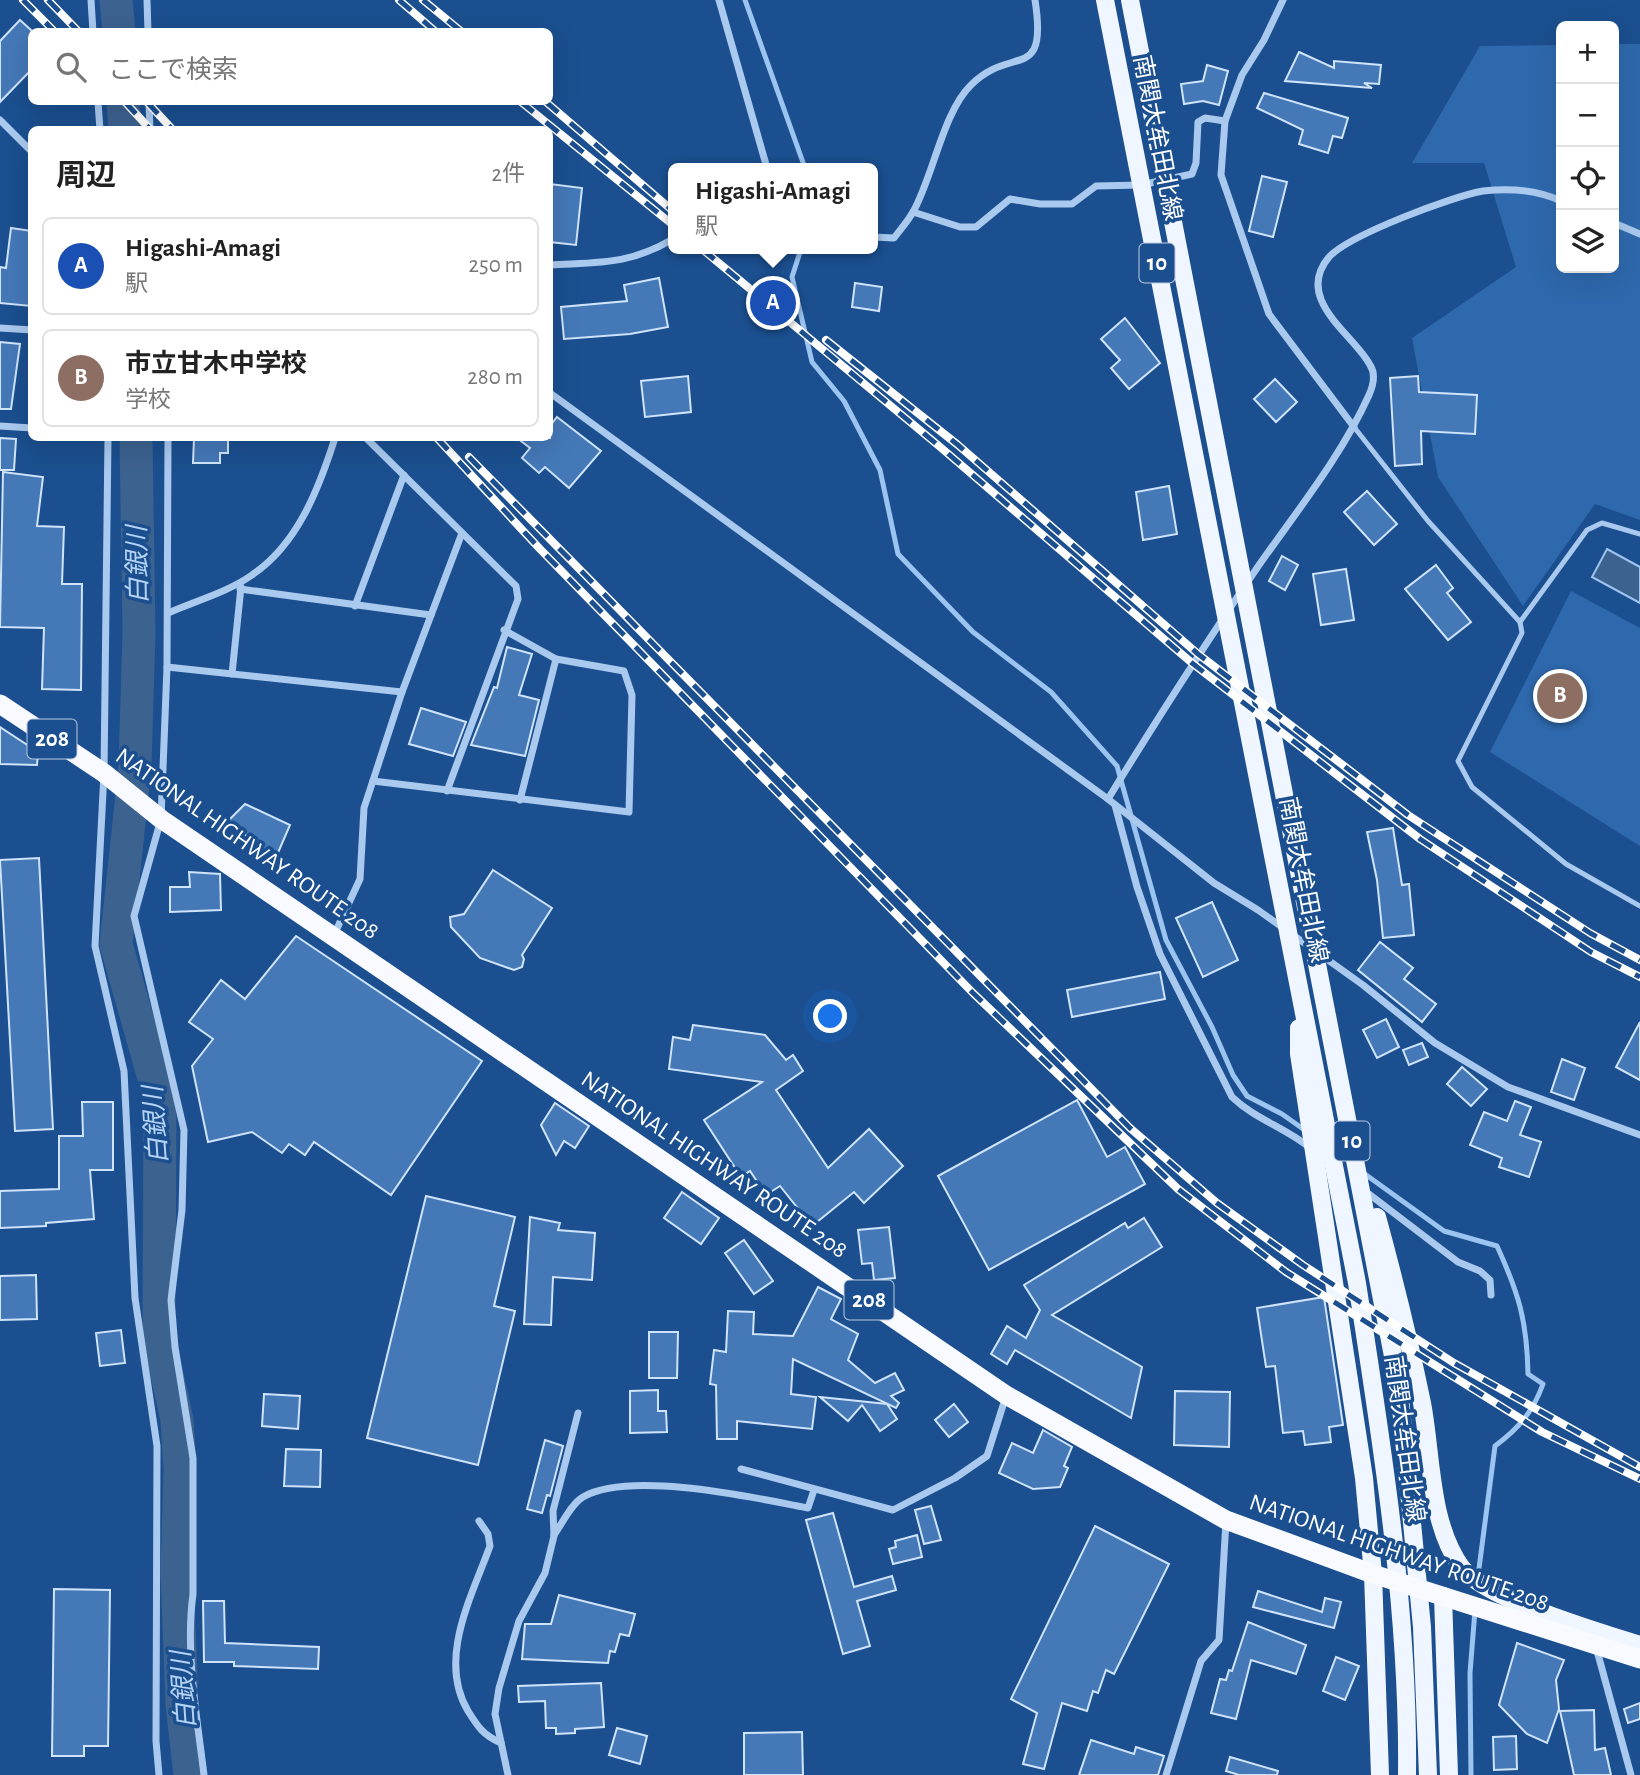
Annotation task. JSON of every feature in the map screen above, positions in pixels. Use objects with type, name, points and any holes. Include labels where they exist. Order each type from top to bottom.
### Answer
[{"type":"highway","name":"NATIONAL HIGHWAY ROUTE 208","points":[[0,704],[104,773],[161,819],[1006,1395],[1226,1520],[1373,1574],[1640,1659]]},
{"type":"main road","name":"南関大牟田北線","points":[[1105,0],[1357,1283],[1382,1448],[1400,1607],[1407,1775]]},
{"type":"main road","name":"南関大牟田北線","points":[[1130,0],[1399,1387],[1422,1627],[1428,1775]]},
{"type":"main road","points":[[1300,993],[1299,1054],[1364,1478],[1373,1574],[1380,1775]]},
{"type":"main road","points":[[1341,1085],[1399,1297],[1422,1405],[1440,1522],[1461,1567],[1479,1582],[1507,1596],[1640,1645]]},
{"type":"main road","points":[[1443,1596],[1449,1775]]},
{"type":"street","points":[[91,0],[93,28]]},
{"type":"street","points":[[147,0],[148,28]]},
{"type":"street","points":[[719,0],[766,163]]},
{"type":"street","points":[[878,237],[894,238],[913,212],[958,104],[970,85],[989,71],[1024,59],[1035,50],[1040,38],[1035,0]]},
{"type":"street","points":[[1283,0],[1264,40],[1242,75],[1225,121],[1221,175],[1269,314],[1354,427]]},
{"type":"street","points":[[98,105],[100,126]]},
{"type":"street","points":[[149,105],[150,126]]},
{"type":"street","points":[[913,212],[960,227],[976,227],[1010,199],[1072,204],[1097,186],[1141,185],[1192,174],[1196,163],[1198,122],[1205,118],[1225,121]]},
{"type":"street","points":[[0,120],[28,148]]},
{"type":"street","points":[[1108,799],[1192,663],[1354,427],[1374,383],[1371,365],[1341,332],[1326,310],[1319,281],[1328,259],[1341,246],[1366,231],[1481,191],[1517,189],[1556,200]]},
{"type":"street","points":[[1619,225],[1640,234]]},
{"type":"street","points":[[553,265],[646,255],[668,242]]},
{"type":"street","points":[[0,328],[28,330]]},
{"type":"street","points":[[553,395],[1108,799],[1214,883],[1258,910],[1363,985],[1435,1043],[1508,1087],[1640,1135]]},
{"type":"street","points":[[0,426],[28,428]]},
{"type":"street","points":[[108,441],[104,773],[95,946],[124,1071],[135,1297],[157,1446],[156,1741],[159,1775]]},
{"type":"street","points":[[168,441],[167,667],[161,819],[134,916],[184,1130],[182,1210],[171,1300],[175,1348],[193,1458],[193,1594],[190,1615],[194,1692],[204,1775]]},
{"type":"street","points":[[168,612],[241,585],[275,556],[312,502],[334,441]]},
{"type":"street","points":[[369,441],[516,586],[517,599],[447,791]]},
{"type":"street","points":[[355,606],[404,475]]},
{"type":"street","points":[[334,935],[360,879],[364,808],[402,692],[462,533]]},
{"type":"street","points":[[241,585],[355,606],[431,615]]},
{"type":"street","points":[[232,674],[241,585]]},
{"type":"street","points":[[373,781],[629,812],[632,695],[624,671],[556,659],[504,630]]},
{"type":"street","points":[[520,800],[556,659]]},
{"type":"street","points":[[167,667],[402,692]]},
{"type":"street","points":[[1115,805],[1137,887],[1160,954],[1232,1097],[1246,1111],[1292,1133],[1458,1262],[1480,1271],[1490,1280],[1491,1295]]},
{"type":"street","points":[[741,1469],[893,1510],[955,1478],[987,1456],[1006,1395]]},
{"type":"street","points":[[508,1775],[495,1714],[499,1688],[519,1621],[545,1573],[554,1536],[553,1511],[578,1413]]},
{"type":"street","points":[[554,1536],[583,1497],[615,1487],[721,1492],[808,1508],[814,1490]]},
{"type":"street","points":[[1166,1775],[1201,1661],[1219,1640],[1226,1520]]},
{"type":"street","points":[[479,1521],[488,1534],[490,1546],[460,1630],[456,1679],[462,1701],[483,1735],[501,1743]]},
{"type":"street","points":[[1596,1644],[1631,1775]]},
{"type":"lane","points":[[1354,427],[1428,522],[1520,622],[1522,633],[1458,761],[1472,787],[1566,864],[1640,906]]},
{"type":"lane","points":[[1520,622],[1587,530],[1602,523],[1640,534]]},
{"type":"shaded area","points":[[1619,44],[1640,44],[1640,520],[1595,504],[1523,606],[1438,477],[1412,338],[1516,267],[1484,163],[1412,163],[1480,46],[1556,45],[1556,273],[1619,273]]},
{"type":"shaded area","points":[[1607,549],[1640,567],[1640,603],[1592,577]]},
{"type":"shaded area","points":[[1571,591],[1640,628],[1640,846],[1490,752]]},
{"type":"building","points":[[20,20],[29,28],[28,73],[0,102],[0,41]]},
{"type":"building","points":[[1299,52],[1334,68],[1334,61],[1381,65],[1379,84],[1364,83],[1372,88],[1285,81]]},
{"type":"building","points":[[1207,65],[1228,71],[1219,105],[1203,101],[1184,104],[1181,84],[1203,81]]},
{"type":"building","points":[[1264,93],[1348,118],[1342,138],[1333,136],[1328,153],[1299,144],[1303,130],[1257,108]]},
{"type":"building","points":[[1262,176],[1287,182],[1273,237],[1249,231]]},
{"type":"building","points":[[553,184],[582,188],[576,245],[553,242]]},
{"type":"building","points":[[11,228],[28,230],[28,306],[0,303],[0,267],[6,268]]},
{"type":"building","points":[[659,278],[668,327],[630,334],[564,339],[561,307],[627,301],[624,285]]},
{"type":"building","points":[[855,283],[882,287],[879,311],[852,307]]},
{"type":"building","points":[[1125,318],[1160,363],[1129,389],[1111,368],[1120,360],[1101,339]]},
{"type":"building","points":[[0,342],[20,344],[11,409],[0,409]]},
{"type":"building","points":[[688,376],[691,412],[645,417],[641,381]]},
{"type":"building","points":[[1418,376],[1419,392],[1477,395],[1475,434],[1421,431],[1422,464],[1395,466],[1390,378]]},
{"type":"building","points":[[1275,379],[1297,402],[1276,422],[1254,399]]},
{"type":"building","points":[[557,417],[601,451],[569,488],[545,467],[539,473],[522,458],[530,448],[521,441],[553,441],[553,422]]},
{"type":"building","points":[[0,438],[16,439],[14,470],[0,470]]},
{"type":"building","points":[[194,441],[228,441],[228,453],[220,453],[220,463],[193,463]]},
{"type":"building","points":[[3,472],[43,477],[37,526],[64,527],[62,584],[82,584],[81,690],[42,689],[44,628],[0,627]]},
{"type":"building","points":[[1169,486],[1177,534],[1143,540],[1136,492]]},
{"type":"building","points":[[1367,491],[1397,524],[1374,545],[1344,512]]},
{"type":"building","points":[[1282,556],[1298,565],[1285,590],[1269,581]]},
{"type":"building","points":[[1436,565],[1453,588],[1447,593],[1471,622],[1448,640],[1405,589]]},
{"type":"building","points":[[1346,569],[1354,620],[1321,625],[1313,574]]},
{"type":"building","points":[[507,647],[532,654],[519,695],[539,700],[525,756],[471,745],[494,687],[497,688]]},
{"type":"building","points":[[421,708],[466,722],[453,756],[409,744]]},
{"type":"building","points":[[0,727],[38,752],[37,765],[0,764]]},
{"type":"building","points":[[245,804],[290,825],[274,862],[229,820]]},
{"type":"building","points":[[1393,828],[1402,885],[1409,884],[1414,935],[1383,938],[1377,880],[1367,832]]},
{"type":"building","points":[[39,858],[53,1129],[15,1131],[0,860]]},
{"type":"building","points":[[493,870],[552,908],[522,955],[522,967],[514,970],[480,958],[451,927],[450,917],[464,914]]},
{"type":"building","points":[[189,872],[220,874],[221,910],[170,912],[170,887],[190,887]]},
{"type":"building","points":[[1212,902],[1238,960],[1203,977],[1176,918]]},
{"type":"building","points":[[296,936],[482,1061],[391,1195],[314,1142],[305,1155],[289,1144],[282,1153],[252,1132],[208,1142],[192,1066],[213,1039],[189,1022],[221,980],[245,999]]},
{"type":"building","points":[[1380,942],[1413,968],[1404,979],[1436,1004],[1422,1022],[1358,970]]},
{"type":"building","points":[[1160,972],[1165,999],[1072,1017],[1067,990]]},
{"type":"building","points":[[1386,1019],[1399,1047],[1377,1058],[1363,1030]]},
{"type":"building","points":[[1640,1022],[1640,1080],[1616,1067]]},
{"type":"building","points":[[693,1025],[765,1035],[786,1060],[793,1055],[803,1071],[776,1090],[828,1168],[869,1129],[903,1166],[864,1203],[854,1192],[812,1226],[780,1186],[766,1195],[750,1171],[741,1177],[704,1120],[762,1082],[669,1069],[673,1037],[690,1040]]},
{"type":"building","points":[[1422,1043],[1428,1057],[1409,1065],[1403,1050]]},
{"type":"building","points":[[1562,1059],[1585,1068],[1574,1100],[1551,1092]]},
{"type":"building","points":[[1462,1067],[1487,1089],[1471,1106],[1447,1084]]},
{"type":"building","points":[[1077,1100],[1107,1157],[1125,1147],[1145,1184],[989,1270],[938,1176]]},
{"type":"building","points":[[1515,1101],[1531,1107],[1520,1135],[1541,1142],[1529,1177],[1499,1167],[1502,1158],[1470,1145],[1484,1112],[1507,1121]]},
{"type":"building","points":[[82,1102],[113,1102],[113,1170],[90,1170],[94,1219],[46,1223],[46,1226],[0,1228],[0,1191],[59,1189],[59,1136],[83,1136]]},
{"type":"building","points":[[555,1103],[589,1126],[575,1148],[564,1141],[556,1155],[541,1125]]},
{"type":"building","points":[[682,1192],[719,1218],[701,1244],[664,1218]]},
{"type":"building","points":[[426,1196],[515,1217],[494,1306],[515,1311],[478,1465],[367,1438]]},
{"type":"building","points":[[530,1217],[560,1223],[558,1230],[595,1233],[592,1280],[553,1277],[551,1325],[524,1324]]},
{"type":"building","points":[[1144,1218],[1162,1247],[1052,1315],[1142,1367],[1131,1418],[1015,1350],[1007,1364],[991,1354],[1007,1326],[1026,1338],[1040,1310],[1024,1285],[1125,1223],[1128,1228]]},
{"type":"building","points":[[889,1227],[895,1278],[874,1280],[872,1263],[862,1264],[858,1230]]},
{"type":"building","points":[[744,1240],[773,1281],[754,1294],[725,1253]]},
{"type":"building","points":[[36,1275],[37,1319],[0,1320],[0,1276]]},
{"type":"building","points":[[818,1287],[841,1299],[831,1319],[858,1334],[848,1360],[875,1383],[895,1373],[904,1390],[891,1396],[899,1403],[896,1408],[793,1359],[791,1394],[816,1397],[812,1429],[737,1421],[737,1439],[717,1439],[716,1385],[710,1384],[714,1350],[726,1352],[728,1311],[754,1312],[753,1334],[793,1336]]},
{"type":"building","points":[[1324,1297],[1343,1425],[1329,1427],[1331,1442],[1305,1445],[1303,1431],[1283,1433],[1275,1366],[1266,1367],[1257,1308]]},
{"type":"building","points":[[121,1330],[125,1363],[100,1366],[96,1333]]},
{"type":"building","points":[[649,1332],[678,1332],[677,1378],[649,1378]]},
{"type":"building","points":[[658,1390],[658,1411],[666,1411],[667,1432],[630,1433],[630,1391]]},
{"type":"building","points":[[1175,1391],[1230,1392],[1229,1447],[1174,1445]]},
{"type":"building","points":[[264,1394],[300,1396],[298,1429],[262,1426]]},
{"type":"building","points":[[820,1397],[887,1404],[897,1419],[880,1431],[862,1405],[848,1421]]},
{"type":"building","points":[[954,1404],[968,1422],[949,1437],[935,1420]]},
{"type":"building","points":[[1043,1430],[1072,1447],[1064,1466],[1068,1468],[1060,1487],[1033,1489],[999,1473],[1012,1443],[1033,1453]]},
{"type":"building","points":[[545,1440],[563,1446],[550,1496],[547,1495],[542,1513],[527,1509]]},
{"type":"building","points":[[286,1449],[321,1450],[320,1487],[284,1486]]},
{"type":"building","points":[[931,1506],[941,1540],[924,1544],[915,1510]]},
{"type":"building","points":[[833,1513],[854,1587],[892,1576],[896,1590],[857,1601],[870,1646],[843,1654],[806,1520]]},
{"type":"building","points":[[1095,1526],[1169,1564],[1114,1674],[1106,1670],[1098,1693],[1093,1691],[1087,1711],[1062,1703],[1044,1769],[1023,1764],[1037,1713],[1011,1699]]},
{"type":"building","points":[[917,1535],[922,1557],[893,1564],[889,1549],[896,1547],[895,1541]]},
{"type":"building","points":[[54,1589],[110,1590],[108,1746],[84,1746],[84,1756],[52,1756]]},
{"type":"building","points":[[1258,1591],[1322,1612],[1325,1598],[1341,1602],[1334,1628],[1253,1607]]},
{"type":"building","points":[[559,1595],[635,1614],[629,1636],[620,1634],[615,1652],[610,1651],[608,1663],[522,1659],[525,1624],[551,1624]]},
{"type":"building","points":[[203,1601],[224,1601],[225,1643],[319,1647],[318,1669],[234,1666],[234,1662],[204,1662]]},
{"type":"building","points":[[1248,1622],[1306,1645],[1296,1674],[1251,1660],[1236,1719],[1211,1713],[1220,1679],[1226,1680],[1229,1670],[1232,1671]]},
{"type":"building","points":[[1517,1643],[1564,1660],[1556,1680],[1559,1709],[1547,1743],[1527,1734],[1499,1705]]},
{"type":"building","points":[[1336,1657],[1359,1666],[1345,1700],[1323,1691]]},
{"type":"building","points":[[601,1683],[604,1727],[575,1729],[575,1733],[556,1734],[556,1728],[546,1728],[545,1701],[519,1702],[518,1686]]},
{"type":"building","points":[[1640,1703],[1640,1719],[1628,1723],[1624,1709]]},
{"type":"building","points":[[1594,1710],[1595,1750],[1605,1748],[1611,1775],[1574,1775],[1560,1711]]},
{"type":"building","points":[[617,1728],[647,1736],[640,1764],[609,1755]]},
{"type":"building","points":[[802,1732],[803,1775],[744,1775],[744,1733]]},
{"type":"building","points":[[1516,1736],[1517,1769],[1494,1770],[1493,1737]]},
{"type":"building","points":[[1091,1740],[1134,1754],[1136,1747],[1164,1756],[1158,1775],[1079,1775]]},
{"type":"building","points":[[1230,1757],[1278,1771],[1277,1775],[1239,1775],[1226,1771]]},
{"type":"waterway","name":"白銀川","points":[[116,0],[119,28]]},
{"type":"waterway","points":[[745,0],[803,163]]},
{"type":"waterway","name":"白銀川","points":[[123,105],[125,126]]},
{"type":"waterway","points":[[799,254],[792,277],[812,362],[844,401],[880,470],[898,554],[973,632],[1051,692],[1117,766],[1166,940],[1212,1027],[1233,1075],[1247,1096],[1282,1114],[1306,1131]]},
{"type":"waterway","name":"白銀川","points":[[136,441],[139,632],[135,767],[116,944],[160,1099],[159,1338],[177,1420],[180,1470],[177,1573],[182,1705],[190,1775]]},
{"type":"waterway","points":[[1362,1172],[1444,1231],[1497,1246],[1520,1308],[1526,1338],[1528,1374],[1543,1384],[1524,1419],[1495,1446],[1478,1576]]},
{"type":"waterway","points":[[1471,1775],[1470,1673],[1475,1610]]},
{"type":"railway","points":[[23,0],[51,28]]},
{"type":"railway","points":[[48,0],[75,28]]},
{"type":"railway","points":[[399,0],[431,28]]},
{"type":"railway","points":[[423,0],[457,28]]},
{"type":"railway","points":[[128,105],[147,126]]},
{"type":"railway","points":[[150,105],[169,126]]},
{"type":"railway","points":[[525,105],[551,126]]},
{"type":"railway","points":[[549,105],[668,207]]},
{"type":"railway","points":[[553,128],[668,221]]},
{"type":"railway","points":[[708,254],[939,446],[1192,663],[1420,839],[1591,952],[1640,977]]},
{"type":"railway","points":[[826,340],[958,445],[1198,654],[1408,815],[1590,933],[1640,960]]},
{"type":"railway","points":[[440,441],[540,549],[973,993],[1178,1189],[1286,1272],[1542,1432],[1640,1479]]},
{"type":"railway","points":[[469,457],[1130,1128],[1217,1203],[1303,1265],[1454,1363],[1640,1467]]},
{"type":"place","name":"Higashi-Amagi","points":[[773,303]]},
{"type":"place","name":"市立甘木中学校","points":[[1560,696]]}]
